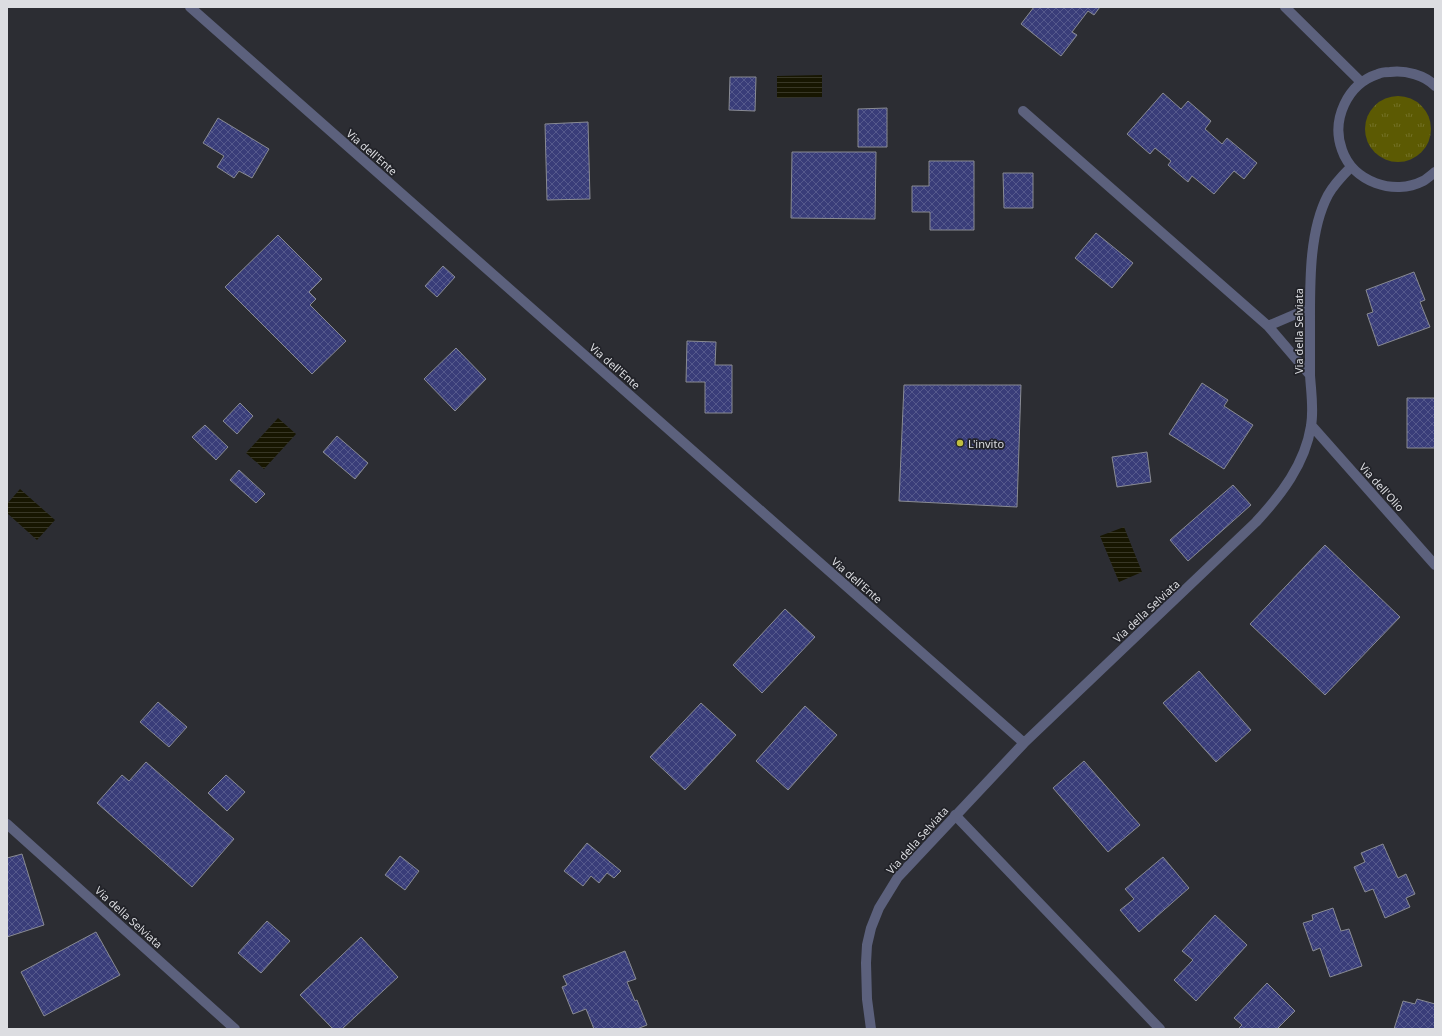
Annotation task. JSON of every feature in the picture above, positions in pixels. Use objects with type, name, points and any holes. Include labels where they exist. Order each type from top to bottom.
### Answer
[{"type":"street","name":"Via dell'Ente","points":[[190,7],[1024,743]]},
{"type":"street","points":[[1285,7],[1361,82]]},
{"type":"street","points":[[1435,86],[1415,74],[1397,71],[1378,74],[1361,82],[1348,96],[1340,113],[1338,132],[1342,151],[1351,167],[1366,179],[1384,186],[1404,187],[1422,181],[1435,172]]},
{"type":"street","points":[[1023,111],[1268,326],[1310,375]]},
{"type":"street","name":"Via della Selviata","points":[[871,1029],[867,999],[867,945],[871,928],[879,908],[898,877],[1024,743],[1261,517],[1284,489],[1295,471],[1303,454],[1311,426],[1310,276],[1312,255],[1320,215],[1329,194],[1336,183],[1351,167]]},
{"type":"street","points":[[1268,326],[1310,308]]},
{"type":"street","name":"Via dell'Olio","points":[[1311,426],[1435,565]]},
{"type":"street","points":[[955,815],[1160,1029]]},
{"type":"street","name":"Via della Selviata","points":[[7,824],[235,1029]]},
{"type":"green space","points":[[1398,96],[1411,99],[1421,106],[1428,116],[1431,129],[1428,142],[1421,152],[1411,159],[1398,162],[1385,159],[1375,152],[1368,142],[1365,129],[1368,116],[1375,106],[1385,99]]},
{"type":"shaded area","points":[[822,75],[822,97],[777,98],[777,76]]},
{"type":"shaded area","points":[[278,418],[296,434],[264,469],[246,453]]},
{"type":"shaded area","points":[[20,489],[55,520],[37,540],[7,513],[7,504]]},
{"type":"shaded area","points":[[1124,527],[1142,572],[1119,582],[1100,536]]},
{"type":"building","points":[[1034,7],[1100,7],[1094,15],[1088,11],[1072,32],[1077,35],[1061,56],[1021,24]]},
{"type":"building","points":[[730,77],[756,77],[755,111],[729,110]]},
{"type":"building","points":[[1163,93],[1181,109],[1188,101],[1211,121],[1205,129],[1222,144],[1227,138],[1257,163],[1244,179],[1234,171],[1214,194],[1192,176],[1188,182],[1168,165],[1171,161],[1155,148],[1150,154],[1127,134]]},
{"type":"building","points":[[887,108],[887,147],[858,147],[858,109]]},
{"type":"building","points":[[218,118],[269,149],[252,178],[239,171],[234,178],[217,167],[224,156],[203,143]]},
{"type":"building","points":[[588,122],[590,199],[547,200],[545,124]]},
{"type":"building","points":[[792,152],[876,152],[875,219],[791,218]]},
{"type":"building","points":[[929,161],[974,161],[974,230],[930,230],[930,212],[912,212],[912,186],[929,186]]},
{"type":"building","points":[[1003,173],[1033,173],[1033,208],[1004,208]]},
{"type":"building","points":[[1096,233],[1133,263],[1112,288],[1075,258]]},
{"type":"building","points":[[278,235],[322,279],[309,292],[316,299],[310,305],[346,341],[312,374],[225,287]]},
{"type":"building","points":[[443,266],[455,277],[437,297],[425,286]]},
{"type":"building","points":[[1414,272],[1425,300],[1420,302],[1430,327],[1378,346],[1367,314],[1373,312],[1366,290]]},
{"type":"building","points":[[687,341],[716,342],[715,365],[732,365],[732,413],[705,413],[705,382],[686,382]]},
{"type":"building","points":[[456,348],[486,379],[455,411],[424,379]]},
{"type":"building","points":[[1202,383],[1228,400],[1224,406],[1253,425],[1224,469],[1169,434]]},
{"type":"building","name":"L'invito","points":[[904,385],[1021,385],[1017,507],[899,501]]},
{"type":"building","points":[[1407,398],[1435,398],[1435,448],[1407,448]]},
{"type":"building","points":[[240,403],[253,416],[237,434],[223,421]]},
{"type":"building","points":[[205,425],[228,447],[216,460],[192,437]]},
{"type":"building","points":[[337,436],[368,463],[355,479],[323,452]]},
{"type":"building","points":[[1147,452],[1151,482],[1117,487],[1112,457]]},
{"type":"building","points":[[239,470],[265,494],[256,503],[230,480]]},
{"type":"building","points":[[1233,485],[1251,505],[1188,561],[1170,540]]},
{"type":"building","points":[[1325,545],[1400,617],[1325,695],[1250,624]]},
{"type":"building","points":[[785,609],[815,637],[762,693],[733,665]]},
{"type":"building","points":[[1199,671],[1251,730],[1216,762],[1163,703]]},
{"type":"building","points":[[158,702],[187,727],[169,747],[140,722]]},
{"type":"building","points":[[701,703],[736,735],[685,790],[650,757]]},
{"type":"building","points":[[805,706],[837,735],[788,790],[756,761]]},
{"type":"building","points":[[1084,761],[1140,825],[1108,852],[1053,788]]},
{"type":"building","points":[[146,762],[234,839],[192,887],[97,803],[122,775],[129,781]]},
{"type":"building","points":[[226,775],[245,792],[227,811],[208,793]]},
{"type":"building","points":[[587,843],[621,871],[614,878],[607,873],[599,883],[591,876],[583,886],[564,871]]},
{"type":"building","points":[[1383,844],[1398,878],[1406,874],[1415,894],[1406,898],[1410,907],[1385,918],[1373,889],[1365,892],[1354,867],[1365,862],[1361,853]]},
{"type":"building","points":[[22,854],[44,925],[7,937],[7,858]]},
{"type":"building","points":[[400,856],[419,871],[405,890],[385,875]]},
{"type":"building","points":[[1163,857],[1189,888],[1139,932],[1120,910],[1134,899],[1125,889]]},
{"type":"building","points":[[1333,908],[1341,931],[1349,929],[1362,966],[1330,977],[1320,948],[1313,951],[1303,923],[1313,920],[1312,915]]},
{"type":"building","points":[[1215,915],[1247,945],[1196,1001],[1174,980],[1193,960],[1182,951]]},
{"type":"building","points":[[267,921],[290,941],[261,973],[238,953]]},
{"type":"building","points":[[96,932],[120,975],[44,1016],[21,972]]},
{"type":"building","points":[[361,937],[398,977],[342,1029],[333,1029],[300,995]]},
{"type":"building","points":[[625,951],[636,979],[627,982],[635,1001],[637,1000],[647,1025],[637,1029],[594,1029],[586,1009],[573,1014],[562,987],[567,985],[563,976]]},
{"type":"building","points":[[1267,983],[1295,1011],[1277,1029],[1238,1029],[1242,1025],[1234,1018]]},
{"type":"building","points":[[1417,999],[1435,1004],[1435,1029],[1394,1029],[1403,1001],[1415,1004]]},
{"type":"place","name":"L'invito","points":[[960,443]]}]
